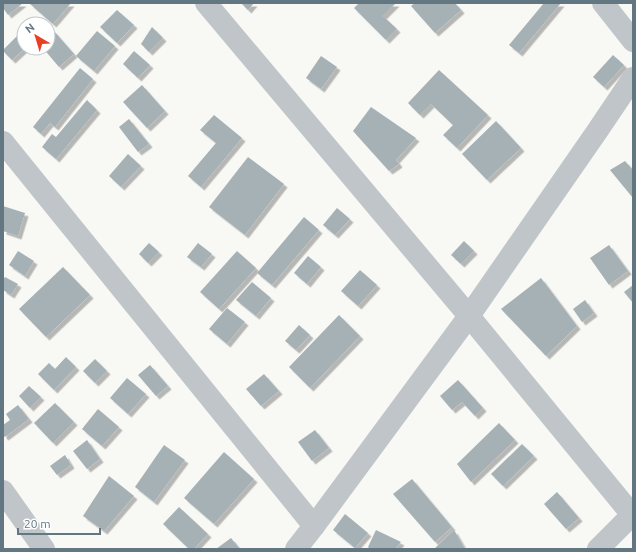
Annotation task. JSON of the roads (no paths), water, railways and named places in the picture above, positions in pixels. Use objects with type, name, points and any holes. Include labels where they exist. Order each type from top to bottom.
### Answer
[{"type":"street","points":[[206,3],[469,316],[633,515],[598,549]]},
{"type":"street","points":[[603,3],[633,41]]},
{"type":"street","points":[[296,549],[469,316],[633,78]]},
{"type":"street","points":[[3,142],[314,526]]},
{"type":"street","points":[[3,491],[44,549]]}]
